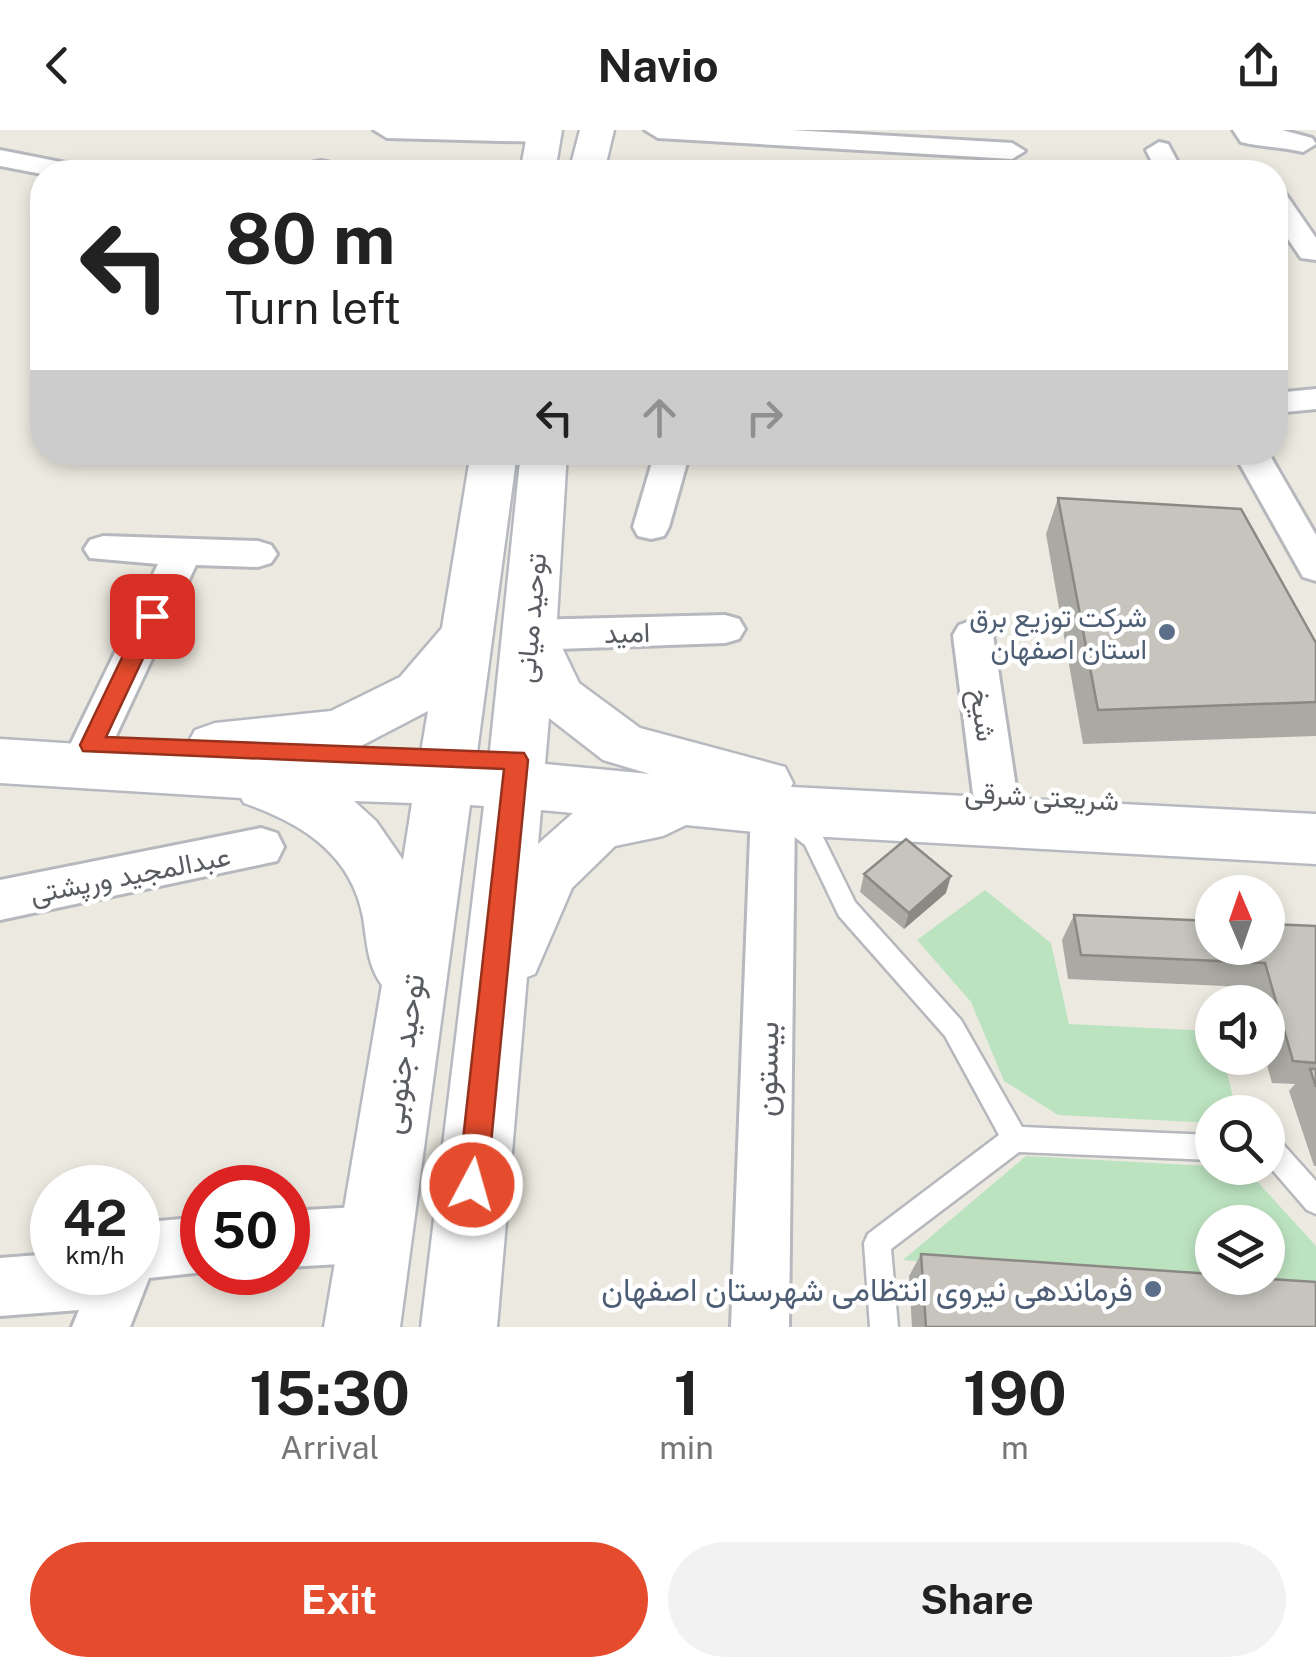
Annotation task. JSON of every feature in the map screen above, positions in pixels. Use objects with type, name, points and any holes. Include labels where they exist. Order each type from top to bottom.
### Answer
[{"type":"main road","points":[[591,160],[597,130]]},
{"type":"main road","points":[[540,160],[545,132]]},
{"type":"main road","name":"توحید میانی","points":[[445,769],[492,465]]},
{"type":"main road","name":"توحید میانی","points":[[515,772],[543,465]]},
{"type":"main road","points":[[530,635],[558,696],[624,745],[771,797]]},
{"type":"main road","points":[[0,761],[180,761],[340,732],[420,691],[466,636]]},
{"type":"main road","points":[[0,741],[91,745],[180,761],[295,793],[353,832],[388,893],[409,1002]]},
{"type":"main road","name":"شریعتی شرقی","points":[[180,761],[515,772],[771,797],[1316,839]]},
{"type":"main road","name":"توحید جنوبی","points":[[362,1327],[445,769]]},
{"type":"main road","points":[[458,1327],[515,772]]},
{"type":"main road","name":"شریعتی شرقی","points":[[771,797],[995,794],[1316,810]]},
{"type":"main road","points":[[490,1008],[548,872],[598,826],[676,809],[771,797]]},
{"type":"street","points":[[388,130],[545,132]]},
{"type":"street","points":[[658,130],[923,160],[962,139],[1012,151]]},
{"type":"street","points":[[1246,130],[1250,136],[1278,137],[1308,147]]},
{"type":"street","points":[[0,158],[30,164]]},
{"type":"street","points":[[1288,216],[1314,251],[1288,256]]},
{"type":"street","points":[[1288,401],[1316,399]]},
{"type":"street","points":[[651,527],[669,465]]},
{"type":"street","points":[[1257,465],[1297,538]]},
{"type":"street","points":[[103,548],[258,554]]},
{"type":"street","points":[[91,745],[184,552]]},
{"type":"street","name":"امید","points":[[530,635],[725,629]]},
{"type":"street","name":"شیخ","points":[[973,636],[995,794]]},
{"type":"street","name":"بیستون","points":[[760,1327],[771,797]]},
{"type":"street","name":"عبدالمجید ورپشتی","points":[[0,900],[261,847]]},
{"type":"street","points":[[310,1238],[376,1234]]},
{"type":"street","points":[[0,1287],[30,1286]]},
{"type":"lane","points":[[771,797],[814,839],[847,910],[952,1028],[1016,1139]]},
{"type":"lane","points":[[884,1327],[877,1243],[1016,1139],[1195,1147]]},
{"type":"lane","points":[[1285,1166],[1316,1202]]},
{"type":"green space","points":[[985,890],[1051,943],[1069,1024],[1195,1030],[1195,1075],[1227,1075],[1233,1095],[1195,1095],[1195,1122],[1058,1115],[1004,1081],[971,1002],[917,940]]},
{"type":"green space","points":[[1026,1156],[1195,1165],[1195,1185],[1260,1185],[1279,1205],[1195,1205],[1195,1283],[903,1260]]},
{"type":"green space","points":[[1285,1212],[1316,1246],[1316,1292],[1285,1290]]},
{"type":"building","name":"شرکت توزیع برق استان اصفهان","points":[[1058,498],[1241,509],[1316,643],[1316,702],[1098,710]]},
{"type":"building","points":[[906,839],[951,876],[909,913],[864,874]]},
{"type":"building","points":[[1074,915],[1195,920],[1195,960],[1081,955]]},
{"type":"building","points":[[1285,925],[1316,926],[1316,1063],[1293,1061],[1285,1033],[1285,985],[1271,985],[1266,965],[1285,965]]},
{"type":"building","points":[[921,1254],[1195,1273],[1195,1295],[1285,1295],[1285,1280],[1316,1282],[1316,1327],[926,1327]]},
{"type":"place","name":"شرکت توزیع برق استان اصفهان","points":[[1167,632]]},
{"type":"place","name":"فرماندهی نیروی انتظامی شهرستان اصفهان","points":[[1153,1289]]},
{"type":"route","points":[[152,616],[91,745],[516,760],[472,1185]]}]
